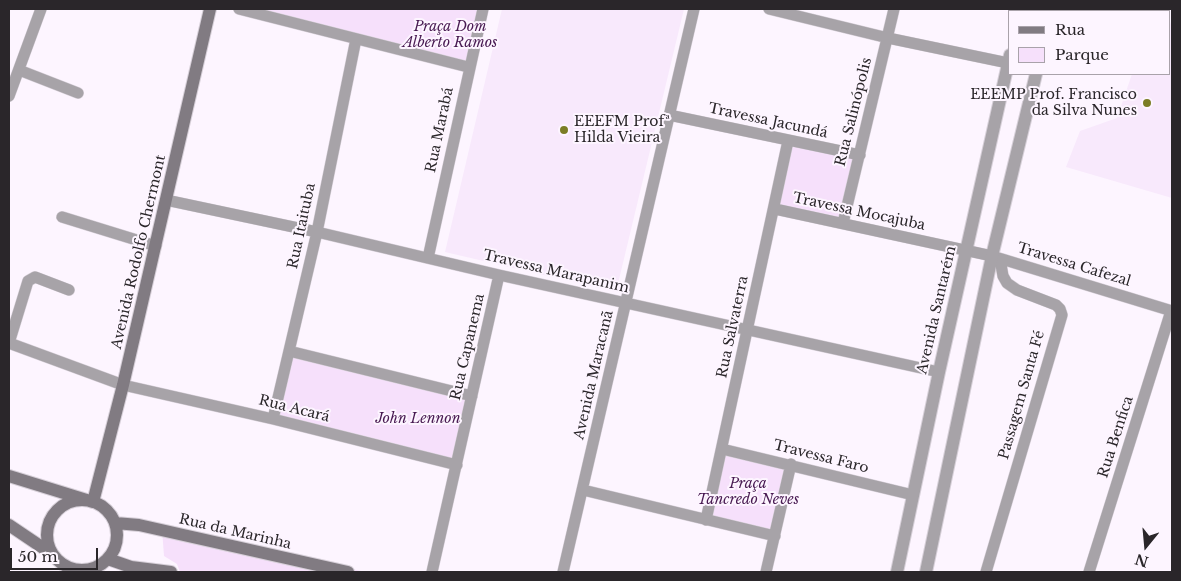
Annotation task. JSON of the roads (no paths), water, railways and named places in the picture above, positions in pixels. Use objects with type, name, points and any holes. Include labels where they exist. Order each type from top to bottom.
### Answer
[{"type":"main road","name":"Avenida Rodolfo Chermont","points":[[93,502],[156,246],[210,9]]},
{"type":"main road","points":[[9,476],[93,502],[106,510],[115,523],[117,538],[108,559],[95,568],[79,571],[64,565],[53,554],[9,525]]},
{"type":"main road","points":[[53,554],[47,540],[47,532],[52,517],[70,502],[77,500],[93,502]]},
{"type":"main road","name":"Rua da Marinha","points":[[115,523],[139,525],[348,572]]},
{"type":"main road","points":[[108,559],[131,567],[171,572]]},
{"type":"street","points":[[9,96],[41,9]]},
{"type":"street","points":[[239,9],[468,67]]},
{"type":"street","name":"Rua Marabá","points":[[428,258],[468,67],[483,9]]},
{"type":"street","name":"Avenida Maracanã","points":[[563,572],[694,9]]},
{"type":"street","points":[[769,9],[888,38],[1008,59]]},
{"type":"street","name":"Rua Salinópolis","points":[[843,223],[894,9]]},
{"type":"street","name":"Rua Itaituba","points":[[273,419],[317,232],[356,39]]},
{"type":"street","name":"Avenida Santarém","points":[[897,572],[938,372],[1008,63]]},
{"type":"street","points":[[19,70],[78,93]]},
{"type":"street","points":[[926,572],[1036,75]]},
{"type":"street","name":"Travessa Jacundá","points":[[669,115],[860,155]]},
{"type":"street","name":"Rua Salvaterra","points":[[706,520],[775,209],[788,141]]},
{"type":"street","name":"Travessa Marapanim","points":[[166,200],[317,232],[499,275],[938,372]]},
{"type":"street","name":"Travessa Mocajuba","points":[[775,209],[966,250]]},
{"type":"street","points":[[62,216],[156,246]]},
{"type":"street","name":"Travessa Cafezal","points":[[966,250],[996,257],[1172,311]]},
{"type":"street","name":"Passagem Santa Fé","points":[[986,572],[1062,315],[1056,305],[1017,290],[1007,283],[996,257]]},
{"type":"street","name":"Rua Capanema","points":[[432,572],[499,275]]},
{"type":"street","points":[[9,343],[28,281],[31,278],[70,290]]},
{"type":"street","name":"Rua Benfica","points":[[1089,572],[1172,311]]},
{"type":"street","name":"Rua Acará","points":[[9,343],[123,385],[273,419],[457,465]]},
{"type":"street","points":[[289,351],[472,396]]},
{"type":"street","name":"Travessa Faro","points":[[722,449],[913,494]]},
{"type":"street","points":[[766,572],[791,464]]},
{"type":"street","points":[[583,490],[775,536]]},
{"type":"place","name":"EEEMP Prof. Francisco da Silva Nunes","points":[[1147,103]]},
{"type":"place","name":"EEEFM Profª Hilda Vieira","points":[[564,130]]},
{"type":"park label","name":"Praça Dom Alberto Ramos","points":[[450,36]]},
{"type":"park label","name":"John Lennon","points":[[418,419]]},
{"type":"park label","name":"Praça Tancredo Neves","points":[[748,492]]}]
